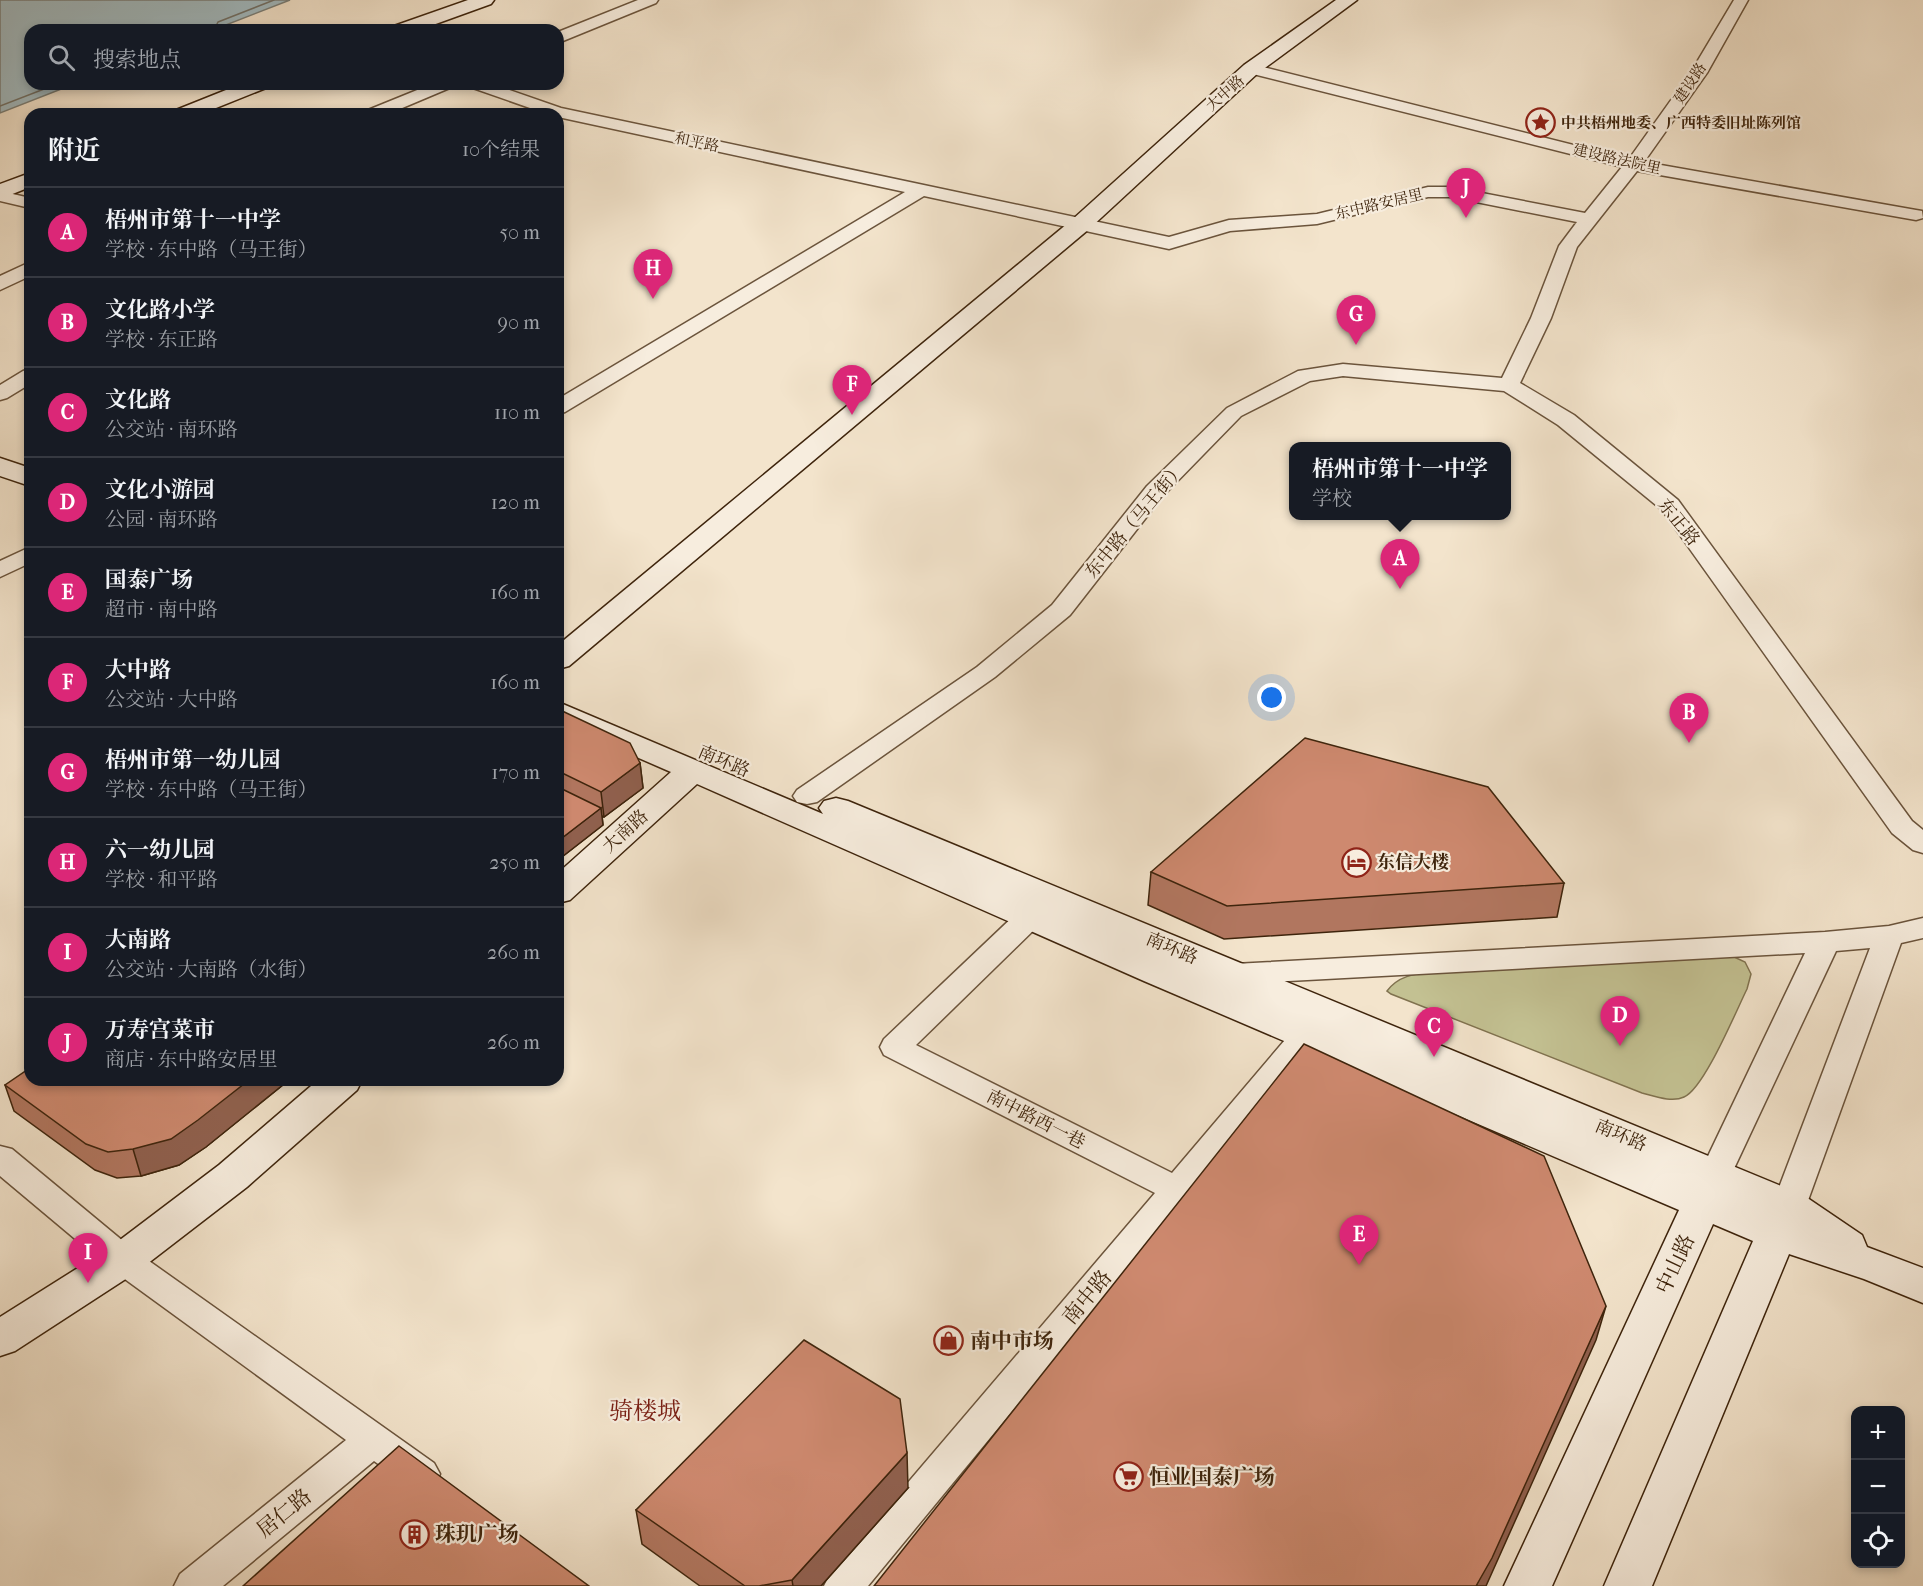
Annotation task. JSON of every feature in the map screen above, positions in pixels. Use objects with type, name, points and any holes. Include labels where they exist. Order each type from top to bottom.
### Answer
[{"type":"street","points":[[418,24],[485,0]]},
{"type":"street","points":[[564,36],[651,0]]},
{"type":"street","name":"大中路","points":[[564,655],[1081,224],[1251,69],[1348,0]]},
{"type":"street","name":"建设路","points":[[1589,219],[1633,165],[1699,73],[1741,0]]},
{"type":"street","name":"建设路法院里","points":[[1251,69],[1633,165],[1916,214]]},
{"type":"street","points":[[198,108],[244,90]]},
{"type":"street","points":[[388,108],[432,90]]},
{"type":"street","name":"和平路","points":[[492,90],[541,108]]},
{"type":"street","name":"和平路","points":[[564,115],[1169,243]]},
{"type":"street","points":[[0,194],[24,182]]},
{"type":"street","points":[[564,404],[921,190]]},
{"type":"street","name":"东中路安居里","points":[[1169,243],[1229,226],[1317,219],[1428,192],[1451,192],[1589,219]]},
{"type":"street","points":[[0,194],[24,201]]},
{"type":"street","points":[[1509,385],[1541,318],[1568,246],[1589,219]]},
{"type":"street","points":[[0,284],[24,271]]},
{"type":"street","name":"东中路（马王街）","points":[[807,795],[986,672],[1061,610],[1155,491],[1234,412],[1305,375],[1343,370],[1509,385]]},
{"type":"street","points":[[0,394],[24,379]]},
{"type":"street","name":"东正路","points":[[1509,385],[1566,420],[1670,505],[1902,827],[1923,844]]},
{"type":"street","points":[[0,448],[24,457]]},
{"type":"street","points":[[0,466],[24,476]]},
{"type":"street","points":[[0,570],[24,557]]},
{"type":"street","name":"南环路","points":[[564,689],[712,756],[1234,974],[1709,1189],[1783,1220],[1923,1286]]},
{"type":"street","name":"南环路","points":[[564,714],[1307,1035],[1709,1189]]},
{"type":"street","name":"大南路","points":[[564,887],[693,770]]},
{"type":"street","name":"南中路西一巷","points":[[1030,917],[896,1047],[1177,1190]]},
{"type":"street","points":[[1234,974],[1825,942],[1889,936],[1923,928]]},
{"type":"street","points":[[1628,1586],[1783,1220],[1889,936]]},
{"type":"street","name":"中山路","points":[[1528,1586],[1709,1189],[1825,942]]},
{"type":"street","name":"南中路","points":[[844,1586],[1307,1035]]},
{"type":"street","points":[[0,1339],[123,1260],[233,1176],[336,1086]]},
{"type":"street","points":[[0,1158],[123,1260],[450,1496]]},
{"type":"street","name":"居仁路","points":[[194,1586],[374,1440]]},
{"type":"shaded area","points":[[1732,956],[1745,962],[1751,974],[1747,989],[1701,1080],[1692,1091],[1679,1099],[1642,1093],[1387,991],[1401,979],[1431,972]]},
{"type":"water","points":[[0,0],[290,0],[228,24],[24,24],[24,90],[59,90],[0,113]]},
{"type":"building","points":[[564,712],[630,743],[640,763],[601,792],[564,774]]},
{"type":"building","name":"东信大楼","points":[[1305,738],[1488,787],[1564,883],[1227,906],[1151,872]]},
{"type":"building","points":[[564,790],[601,808],[564,836]]},
{"type":"building","points":[[1304,1044],[1544,1156],[1606,1306],[1492,1558],[1476,1586],[874,1586]]},
{"type":"building","points":[[24,1072],[24,1086],[241,1086],[171,1139],[133,1149],[108,1152],[86,1144],[5,1085]]},
{"type":"building","points":[[804,1340],[900,1399],[907,1453],[792,1580],[745,1586],[636,1510]]},
{"type":"building","points":[[399,1446],[589,1586],[243,1586]]},
{"type":"place","name":"中共梧州地委、广西特委旧址陈列馆","points":[[1540,123]]},
{"type":"place","name":"万寿宫菜市","points":[[1466,218]]},
{"type":"place","name":"六一幼儿园","points":[[653,299]]},
{"type":"place","name":"梧州市第一幼儿园","points":[[1356,345]]},
{"type":"place","name":"大中路","points":[[852,415]]},
{"type":"place","name":"梧州市第十一中学","points":[[1400,589]]},
{"type":"place","name":"文化路小学","points":[[1689,743]]},
{"type":"place","name":"东信大楼","points":[[1356,862]]},
{"type":"place","name":"文化小游园","points":[[1620,1046]]},
{"type":"place","name":"文化路","points":[[1434,1057]]},
{"type":"place","name":"国泰广场","points":[[1359,1265]]},
{"type":"place","name":"大南路","points":[[88,1283]]},
{"type":"place","name":"南中市场","points":[[949,1341]]},
{"type":"place","name":"恒业国泰广场","points":[[1128,1477]]},
{"type":"place","name":"珠玑广场","points":[[414,1534]]},
{"type":"district","name":"骑楼城","points":[[645,1411]]}]
